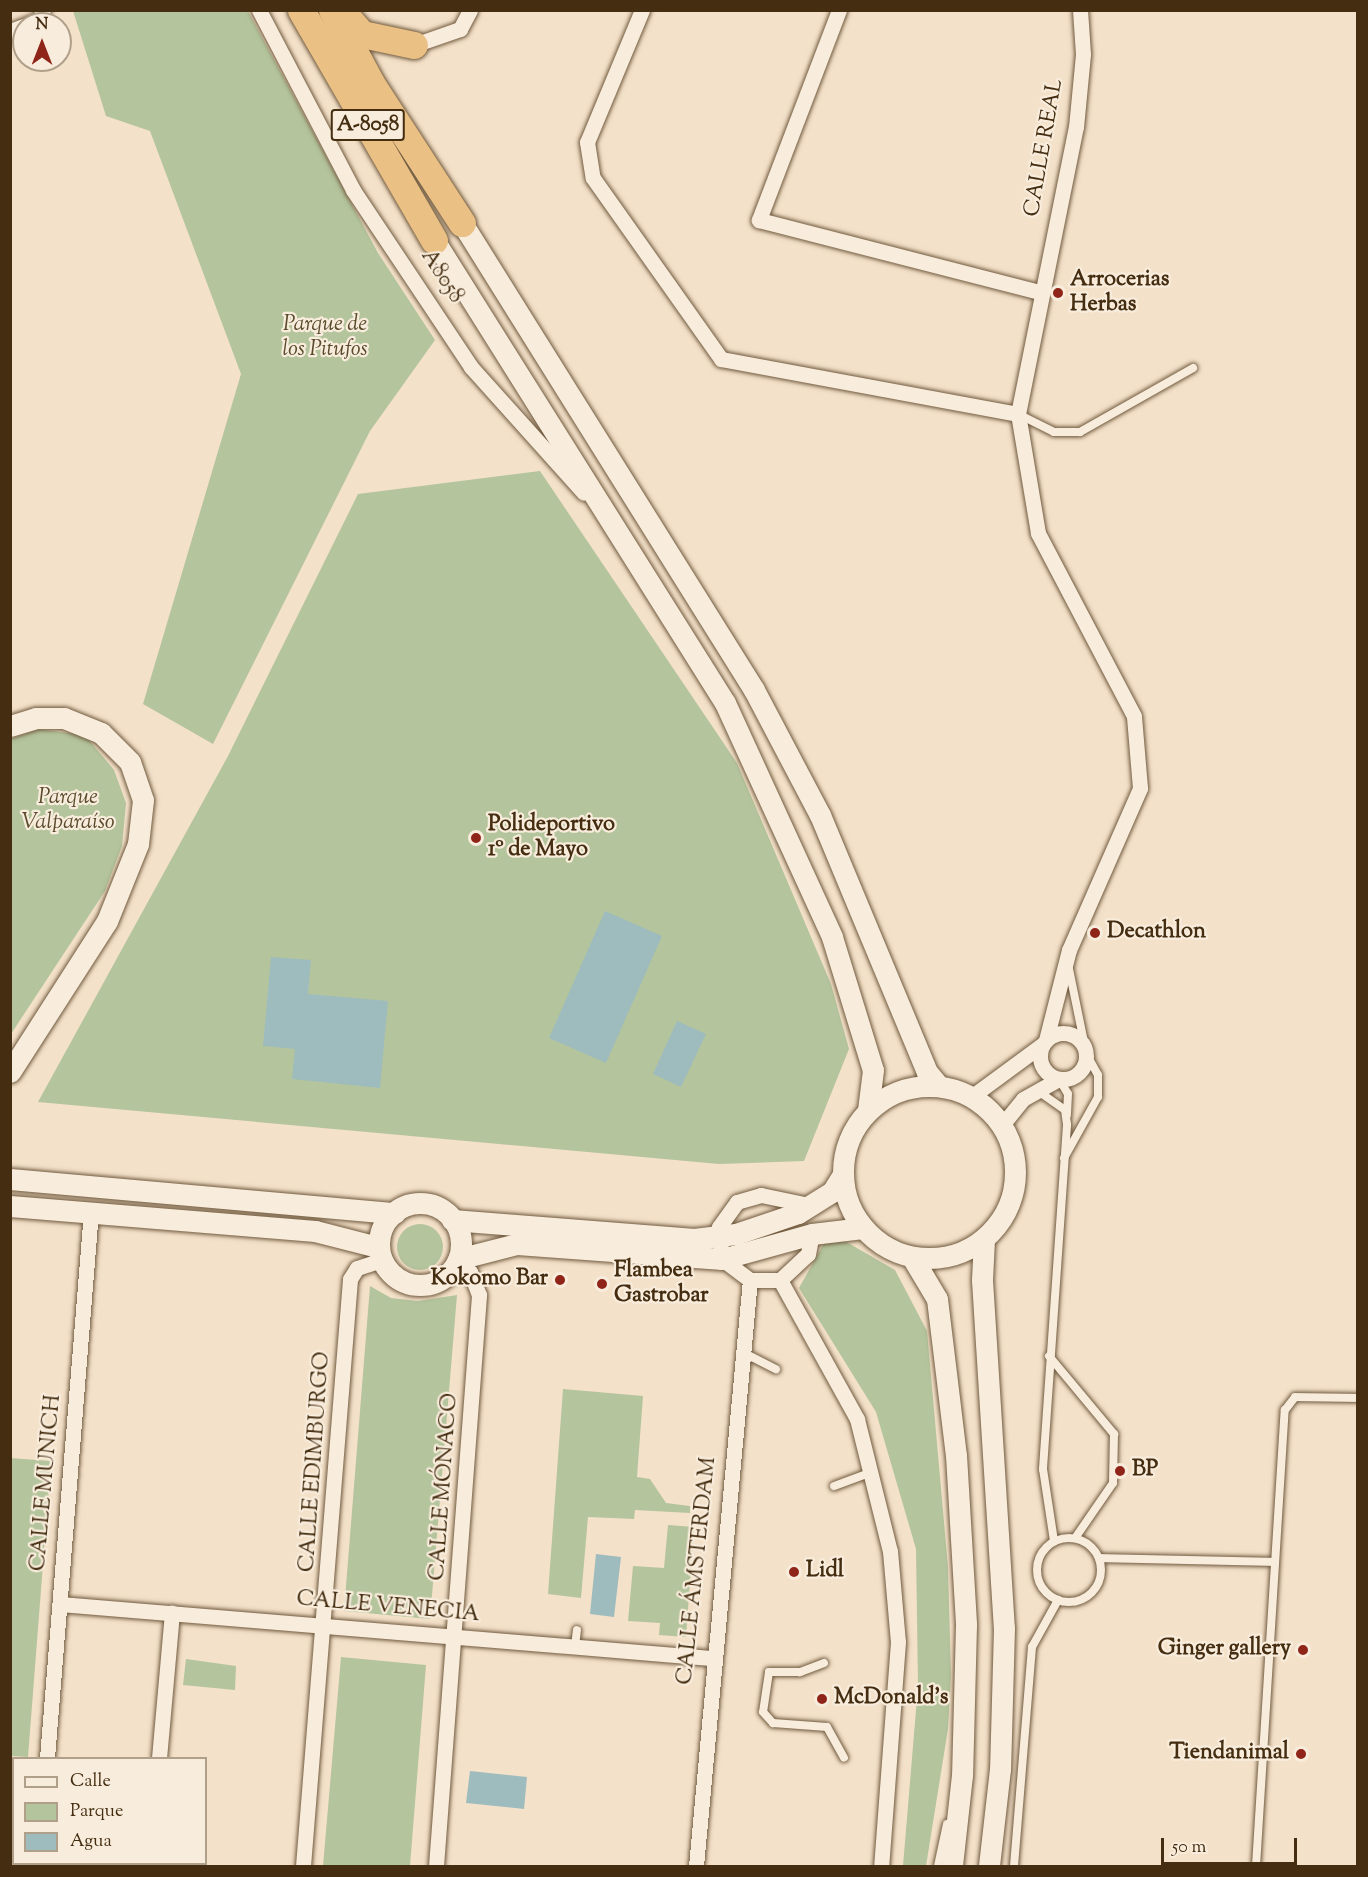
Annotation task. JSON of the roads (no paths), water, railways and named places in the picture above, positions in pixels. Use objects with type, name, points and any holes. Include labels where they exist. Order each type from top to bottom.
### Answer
[{"type":"highway","name":"A-8058","points":[[301,10],[434,240]]},
{"type":"highway","name":"A-8058","points":[[332,10],[371,83],[462,223]]},
{"type":"highway","points":[[341,10],[362,34],[414,45]]},
{"type":"main road","name":"A-8058","points":[[462,223],[754,690],[820,815],[927,1072],[937,1084],[892,1094],[868,1110]]},
{"type":"main road","name":"A-8058","points":[[434,240],[627,540],[725,703],[832,937],[873,1070],[868,1110],[845,1150],[842,1176],[848,1204],[863,1228],[885,1247],[912,1257],[946,1256],[984,1239],[1005,1212],[1016,1173],[1002,1125]]},
{"type":"main road","points":[[10,726],[36,718],[64,718],[100,733],[130,762],[143,800],[138,844],[115,904],[10,1072]]},
{"type":"main road","points":[[937,1084],[971,1097],[1002,1125]]},
{"type":"main road","points":[[10,1179],[393,1213],[424,1203],[452,1220],[650,1237],[719,1236],[810,1205],[831,1192],[842,1176]]},
{"type":"main road","points":[[10,1206],[315,1231],[380,1253],[397,1279],[421,1285],[444,1278],[456,1262],[460,1237],[452,1220]]},
{"type":"main road","points":[[380,1253],[393,1213]]},
{"type":"main road","points":[[456,1262],[516,1244],[722,1259],[812,1234],[863,1228]]},
{"type":"main road","points":[[984,1239],[982,1280],[1004,1628],[1000,1769],[989,1866]]},
{"type":"main road","points":[[912,1257],[937,1299],[956,1455],[966,1625],[963,1750],[952,1866]]},
{"type":"street","name":"A8058","points":[[259,10],[353,190],[471,367],[627,540]]},
{"type":"street","points":[[414,45],[460,29],[470,10]]},
{"type":"street","points":[[642,10],[587,142],[593,178],[721,359],[1018,414]]},
{"type":"street","points":[[839,10],[759,220],[1040,292]]},
{"type":"street","name":"CALLE REAL","points":[[1044,1042],[1069,950],[1140,788],[1134,716],[1038,533],[1018,414],[1040,292],[1076,127],[1083,54],[1080,10]]},
{"type":"street","points":[[971,1097],[1044,1042],[1064,1032],[1082,1042],[1087,1054],[1079,1074],[1059,1079],[1038,1091],[1009,1111],[1002,1125]]},
{"type":"street","points":[[1044,1042],[1042,1066],[1059,1079]]},
{"type":"street","points":[[810,1205],[783,1197],[747,1197],[727,1211],[719,1236],[722,1259],[750,1280],[780,1280],[808,1254],[812,1234]]},
{"type":"street","name":"CALLE MUNICH","points":[[47,1757],[91,1211]]},
{"type":"street","name":"CALLE EDIMBURGO","points":[[303,1866],[326,1626],[350,1279],[357,1268],[380,1253]]},
{"type":"street","name":"CALLE MÓNACO","points":[[436,1866],[458,1637],[479,1295],[470,1272],[456,1262]]},
{"type":"street","name":"CALLE ÁMSTERDAM","points":[[696,1866],[711,1658],[750,1280]]},
{"type":"street","points":[[780,1280],[831,1365],[857,1419],[873,1471],[898,1610],[881,1866]]},
{"type":"street","name":"CALLE VENECIA","points":[[60,1604],[711,1658]]},
{"type":"street","points":[[159,1757],[172,1613]]},
{"type":"lane","points":[[1018,414],[1054,432],[1080,432],[1193,368]]},
{"type":"lane","points":[[1060,1165],[1098,1097],[1098,1075],[1087,1054],[1069,977],[1069,950]]},
{"type":"lane","points":[[1054,1541],[1043,1469],[1060,1165],[1067,1125],[1068,1094],[1059,1079]]},
{"type":"lane","points":[[1038,1091],[1065,1110],[1067,1125]]},
{"type":"lane","points":[[742,1353],[776,1369]]},
{"type":"lane","points":[[1049,1356],[1114,1434],[1113,1483],[1075,1538]]},
{"type":"lane","points":[[1256,1866],[1285,1410],[1295,1397],[1358,1398]]},
{"type":"lane","points":[[834,1486],[873,1471]]},
{"type":"lane","points":[[1100,1558],[1101,1573],[1092,1593],[1080,1600],[1058,1600],[1047,1594],[1037,1574],[1039,1557],[1054,1541],[1075,1538],[1100,1558],[1274,1562]]},
{"type":"lane","points":[[1014,1866],[1032,1647],[1058,1600]]},
{"type":"lane","points":[[575,1646],[577,1630]]},
{"type":"lane","points":[[824,1663],[800,1672],[769,1672],[764,1713],[773,1723],[827,1727],[844,1758]]},
{"type":"lane","points":[[938,1866],[963,1750]]},
{"type":"water","points":[[605,911],[662,936],[606,1063],[549,1038]]},
{"type":"water","points":[[271,957],[311,960],[308,994],[388,1001],[380,1088],[292,1079],[295,1049],[263,1046]]},
{"type":"water","points":[[677,1021],[706,1034],[681,1087],[653,1074]]},
{"type":"water","points":[[596,1554],[621,1557],[614,1617],[590,1614]]},
{"type":"water","points":[[470,1771],[527,1777],[524,1809],[466,1803]]},
{"type":"place","name":"Arrocerias Herbas","points":[[1058,293]]},
{"type":"place","name":"Polideportivo 1º de Mayo","points":[[476,838]]},
{"type":"place","name":"Decathlon","points":[[1095,933]]},
{"type":"place","name":"Kokomo Bar","points":[[560,1280]]},
{"type":"place","name":"Flambea Gastrobar","points":[[602,1284]]},
{"type":"place","name":"BP","points":[[1120,1471]]},
{"type":"place","name":"Lidl","points":[[794,1572]]},
{"type":"place","name":"Ginger gallery","points":[[1303,1650]]},
{"type":"place","name":"McDonald's","points":[[822,1699]]},
{"type":"place","name":"Tiendanimal","points":[[1301,1754]]},
{"type":"park label","name":"Parque de los Pitufos","points":[[325,338]]},
{"type":"park label","name":"Parque Valparaíso","points":[[68,810]]}]
